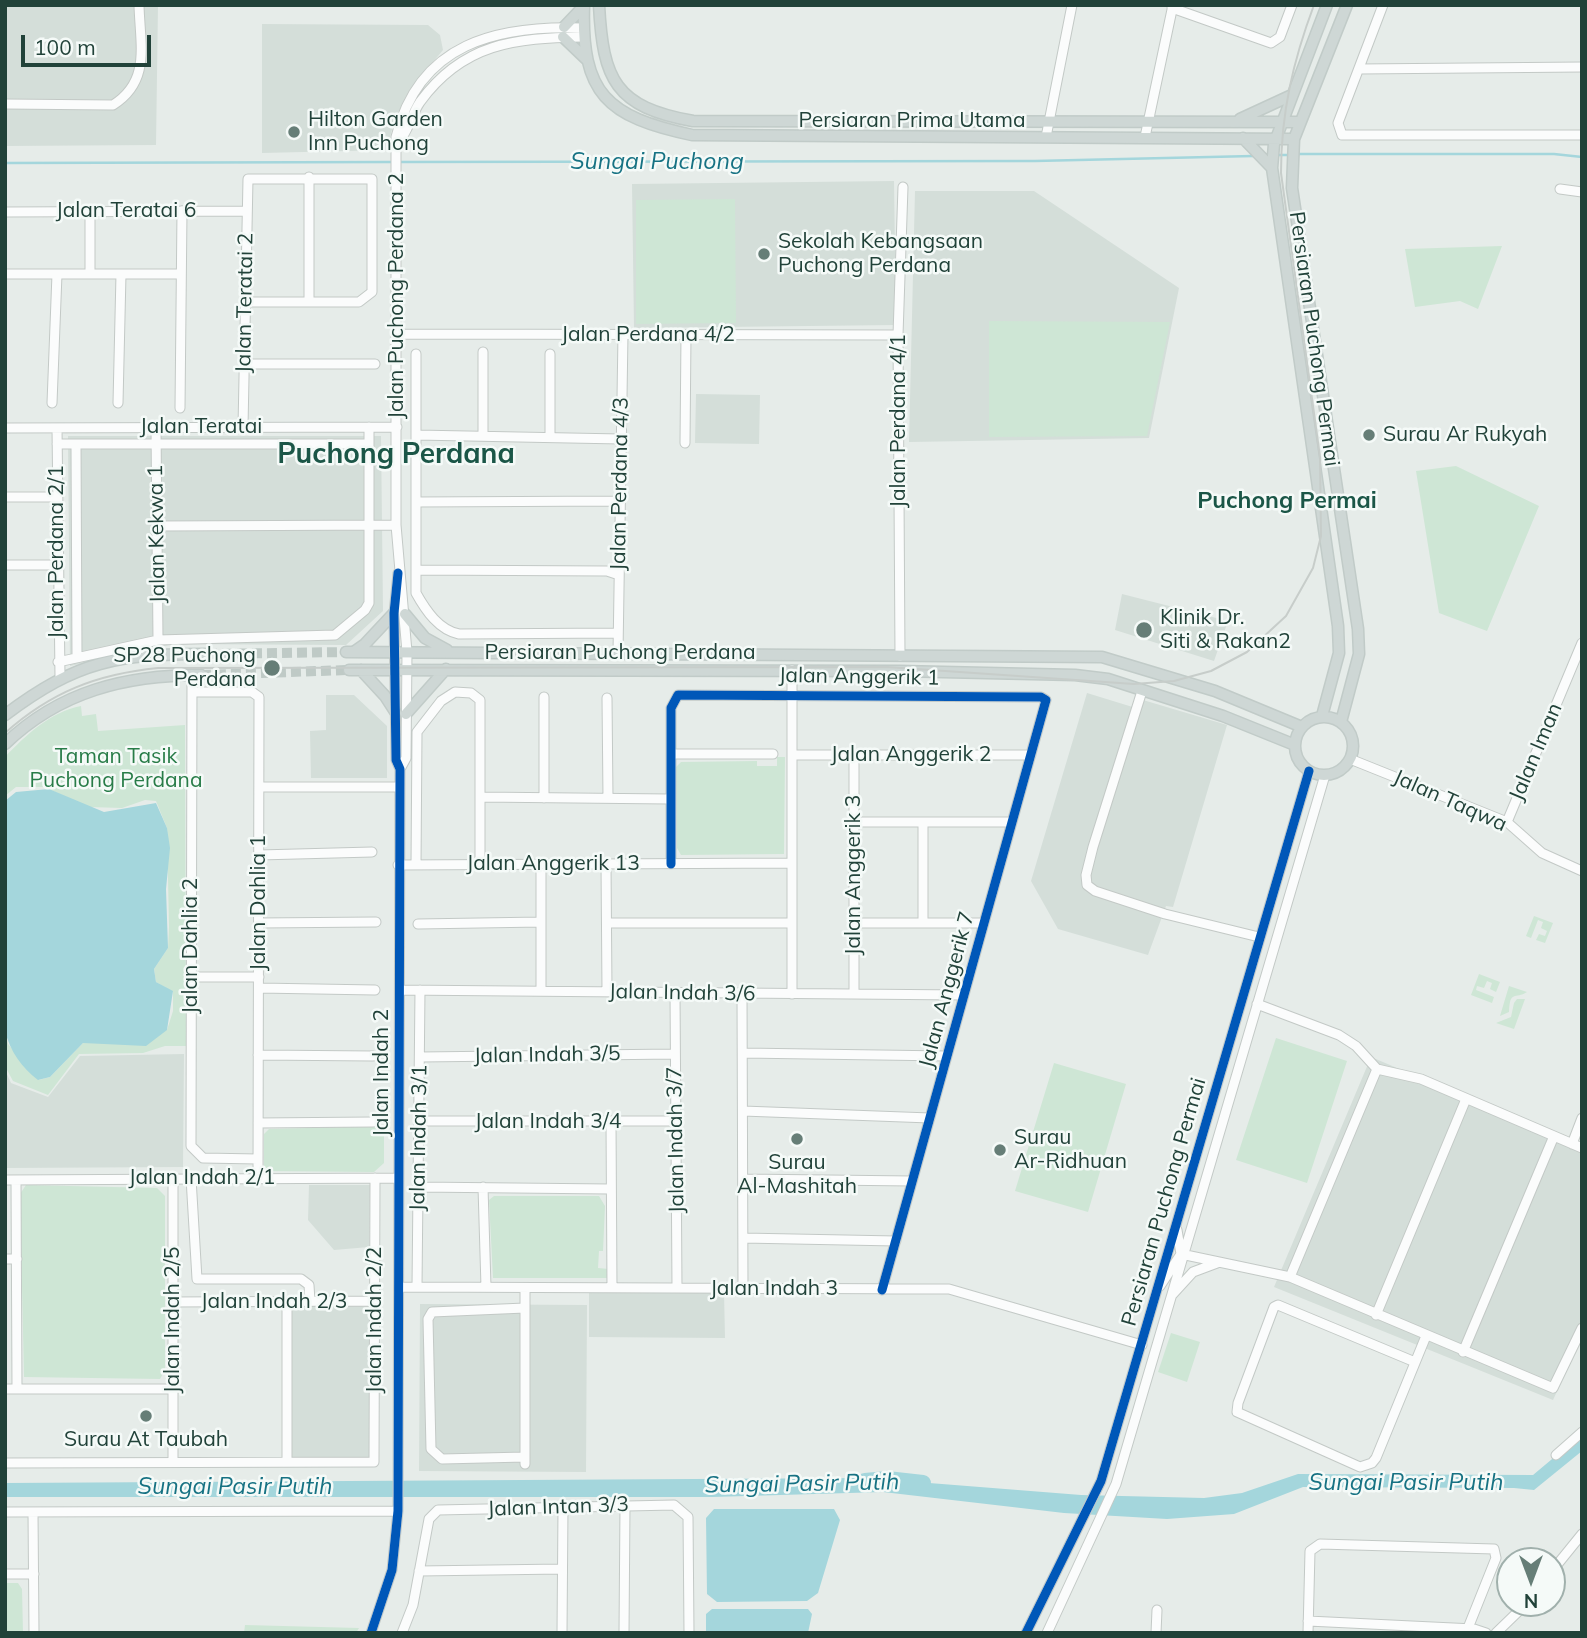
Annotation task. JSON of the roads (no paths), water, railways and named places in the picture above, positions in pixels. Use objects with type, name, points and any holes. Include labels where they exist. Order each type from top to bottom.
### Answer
[{"type":"main road","name":"Persiaran Puchong Permai","points":[[1322,716],[1339,653],[1338,626],[1272,168],[1275,144],[1326,5]]},
{"type":"main road","name":"Persiaran Puchong Permai","points":[[1341,722],[1359,654],[1357,629],[1292,188],[1293,144],[1348,5]]},
{"type":"main road","name":"Persiaran Prima Utama","points":[[584,6],[588,61],[596,88],[608,102],[652,127],[692,135],[1242,138],[1275,144],[1293,144]]},
{"type":"main road","points":[[584,6],[563,32],[588,61]]},
{"type":"main road","name":"Persiaran Prima Utama","points":[[599,6],[602,54],[618,86],[631,100],[657,115],[693,121],[1300,122]]},
{"type":"main road","points":[[599,6],[585,32],[602,54]]},
{"type":"main road","points":[[1230,121],[1248,116],[1292,95]]},
{"type":"main road","points":[[1242,138],[1272,168]]},
{"type":"main road","points":[[399,613],[425,638],[453,652]]},
{"type":"main road","name":"Persiaran Puchong Perdana","points":[[399,613],[365,644],[349,652],[1102,657],[1214,691],[1302,727]]},
{"type":"main road","points":[[5,715],[60,677],[128,656],[207,654]]},
{"type":"main road","points":[[362,670],[401,714],[446,669]]},
{"type":"main road","name":"Persiaran Puchong Perdana","points":[[349,670],[792,670],[1075,675],[1108,679],[1236,720],[1295,745]]},
{"type":"main road","points":[[5,744],[47,710],[77,694],[142,678],[197,675]]},
{"type":"main road","points":[[1322,716],[1341,722],[1353,743],[1350,759],[1340,770],[1325,775],[1309,771],[1298,760],[1295,745],[1302,727],[1322,716]]},
{"type":"street","points":[[5,104],[113,105],[125,97],[137,85],[140,72],[139,5]]},
{"type":"street","points":[[1046,137],[1072,5]]},
{"type":"street","points":[[1145,137],[1172,7],[1271,43],[1280,37],[1292,5]]},
{"type":"street","points":[[1383,5],[1338,123],[1338,129],[1346,136],[1582,135]]},
{"type":"street","name":"Jalan Puchong Perdana 2","points":[[394,669],[399,613],[396,526],[397,149],[420,102],[449,69],[478,52],[499,44],[563,32],[585,32]]},
{"type":"street","points":[[1359,69],[1582,67]]},
{"type":"street","points":[[244,302],[309,302],[359,302],[367,299],[372,292],[372,179],[309,177],[309,302]]},
{"type":"street","name":"Jalan Teratai 2","points":[[243,427],[248,179],[309,177]]},
{"type":"street","name":"Jalan Perdana 4/1","points":[[900,656],[898,335],[903,187]]},
{"type":"street","points":[[1560,189],[1582,192]]},
{"type":"street","points":[[90,211],[90,274]]},
{"type":"street","points":[[180,408],[182,211]]},
{"type":"street","name":"Jalan Teratai 6","points":[[5,212],[246,211]]},
{"type":"street","points":[[5,274],[181,274]]},
{"type":"street","points":[[52,403],[57,274]]},
{"type":"street","points":[[118,403],[121,274]]},
{"type":"street","name":"Jalan Perdana 4/2","points":[[398,334],[898,335]]},
{"type":"street","name":"Jalan Perdana 4/3","points":[[618,653],[623,334]]},
{"type":"street","points":[[685,443],[686,335]]},
{"type":"street","points":[[483,352],[483,436]]},
{"type":"street","points":[[416,354],[416,593],[422,605],[446,631],[459,634],[618,634]]},
{"type":"street","points":[[550,354],[550,437]]},
{"type":"street","points":[[244,364],[375,364]]},
{"type":"street","name":"Jalan Teratai","points":[[5,428],[397,426]]},
{"type":"street","points":[[58,662],[158,640],[335,635],[365,610],[369,603],[369,427]]},
{"type":"street","name":"Jalan Perdana 2/1","points":[[57,428],[60,677]]},
{"type":"street","name":"Jalan Kekwa 1","points":[[156,428],[158,640]]},
{"type":"street","points":[[416,435],[621,439]]},
{"type":"street","points":[[57,444],[369,444]]},
{"type":"street","points":[[76,444],[77,657]]},
{"type":"street","points":[[5,497],[57,497]]},
{"type":"street","points":[[416,502],[620,501]]},
{"type":"street","points":[[157,526],[396,526]]},
{"type":"street","points":[[5,565],[57,565]]},
{"type":"street","points":[[416,570],[607,571],[619,575]]},
{"type":"street","name":"Jalan Puchong Perdana 2","points":[[399,613],[407,652],[407,669]]},
{"type":"street","name":"Jalan Iman","points":[[1507,822],[1582,643]]},
{"type":"street","name":"Jalan Indah 2","points":[[371,1633],[392,1570],[398,1511],[398,865],[400,769],[406,758],[394,669]]},
{"type":"street","name":"Jalan Indah 2","points":[[401,714],[407,669]]},
{"type":"street","points":[[792,670],[792,994]]},
{"type":"street","name":"Jalan Dahlia 2","points":[[197,675],[192,692],[191,1146],[203,1158],[258,1159]]},
{"type":"street","points":[[1142,691],[1093,847],[1086,875],[1087,885],[1095,891],[1165,914],[1259,937]]},
{"type":"street","name":"Jalan Dahlia 1","points":[[192,692],[252,692],[259,697],[258,1177]]},
{"type":"street","points":[[416,865],[417,732],[441,701],[455,692],[471,692],[480,700],[480,864]]},
{"type":"street","name":"Jalan Anggerik 1","points":[[671,754],[672,701],[678,695],[1041,697],[1046,700]]},
{"type":"street","points":[[544,697],[544,798]]},
{"type":"street","points":[[607,698],[608,798]]},
{"type":"street","name":"Jalan Anggerik 7","points":[[882,1290],[1046,700]]},
{"type":"street","points":[[671,864],[671,754],[773,754]]},
{"type":"street","name":"Jalan Anggerik 2","points":[[792,755],[1031,755]]},
{"type":"street","name":"Jalan Anggerik 3","points":[[853,755],[853,994]]},
{"type":"street","name":"Jalan Taqwa","points":[[1350,759],[1507,822],[1542,853],[1582,871]]},
{"type":"street","name":"Persiaran Puchong Permai","points":[[1026,1633],[1094,1494],[1127,1400],[1309,771]]},
{"type":"street","name":"Persiaran Puchong Permai","points":[[1046,1633],[1112,1492],[1325,775]]},
{"type":"street","points":[[260,787],[400,786]]},
{"type":"street","points":[[480,797],[670,799]]},
{"type":"street","points":[[853,822],[1012,822]]},
{"type":"street","points":[[923,822],[923,923]]},
{"type":"street","points":[[259,855],[372,852]]},
{"type":"street","name":"Jalan Anggerik 13","points":[[398,865],[792,863]]},
{"type":"street","points":[[541,864],[541,991]]},
{"type":"street","points":[[606,864],[607,992]]},
{"type":"street","points":[[259,923],[376,922]]},
{"type":"street","points":[[418,924],[541,922]]},
{"type":"street","points":[[607,923],[792,923]]},
{"type":"street","points":[[853,923],[984,923]]},
{"type":"street","points":[[191,977],[259,977]]},
{"type":"street","points":[[259,988],[374,990]]},
{"type":"street","name":"Jalan Indah 3/6","points":[[400,990],[964,995]]},
{"type":"street","name":"Jalan Indah 3/1","points":[[417,1287],[421,990]]},
{"type":"street","name":"Jalan Indah 3/7","points":[[675,992],[677,1288]]},
{"type":"street","points":[[742,993],[743,1289]]},
{"type":"street","points":[[1257,1004],[1339,1035],[1356,1046],[1377,1069],[1421,1079],[1577,1146],[1582,1118]]},
{"type":"street","points":[[743,1053],[947,1056]]},
{"type":"street","name":"Jalan Indah 3/5","points":[[420,1057],[675,1054]]},
{"type":"street","points":[[258,1055],[373,1056]]},
{"type":"street","points":[[1290,1277],[1377,1069]]},
{"type":"street","points":[[1376,1315],[1466,1099]]},
{"type":"street","points":[[743,1111],[930,1118]]},
{"type":"street","name":"Jalan Indah 3/4","points":[[419,1121],[677,1121]]},
{"type":"street","points":[[258,1123],[373,1122]]},
{"type":"street","points":[[611,1122],[612,1288]]},
{"type":"street","points":[[1463,1352],[1554,1136]]},
{"type":"street","name":"Jalan Indah 2/5","points":[[173,1178],[173,1462]]},
{"type":"street","points":[[191,1178],[197,1279],[301,1279],[309,1284],[310,1301]]},
{"type":"street","name":"Jalan Indah 2/2","points":[[287,1462],[374,1462],[375,1178]]},
{"type":"street","name":"Jalan Indah 2/1","points":[[5,1180],[399,1178]]},
{"type":"street","points":[[743,1179],[912,1181]]},
{"type":"street","points":[[16,1180],[17,1389]]},
{"type":"street","points":[[418,1187],[610,1189]]},
{"type":"street","points":[[483,1187],[486,1287]]},
{"type":"street","points":[[1157,1291],[1181,1254],[1177,1223]]},
{"type":"street","points":[[743,1238],[895,1241]]},
{"type":"street","points":[[1181,1254],[1290,1277],[1553,1388],[1582,1328]]},
{"type":"street","points":[[5,1259],[17,1259]]},
{"type":"street","points":[[1171,1296],[1193,1272],[1219,1263]]},
{"type":"street","name":"Jalan Indah 3","points":[[399,1287],[949,1289],[1142,1345]]},
{"type":"street","points":[[524,1288],[524,1308],[524,1460],[442,1459],[431,1449],[428,1319],[432,1312],[524,1308]]},
{"type":"street","points":[[5,1463],[287,1462],[287,1301]]},
{"type":"street","name":"Jalan Indah 2/3","points":[[172,1302],[375,1301]]},
{"type":"street","points":[[1415,1362],[1278,1305],[1269,1319],[1237,1412],[1360,1467],[1372,1463],[1376,1458],[1426,1336]]},
{"type":"street","points":[[1144,1388],[1147,1355],[1142,1345],[1157,1328],[1168,1306]]},
{"type":"street","points":[[5,1389],[173,1389]]},
{"type":"street","points":[[1556,1455],[1582,1432]]},
{"type":"street","points":[[624,1633],[625,1505]]},
{"type":"street","name":"Jalan Intan 3/3","points":[[402,1633],[413,1605],[429,1519],[438,1510],[674,1505],[688,1517],[689,1633]]},
{"type":"street","points":[[562,1633],[563,1508]]},
{"type":"street","points":[[5,1512],[398,1511]]},
{"type":"street","points":[[33,1512],[34,1633]]},
{"type":"street","points":[[1566,1554],[1582,1534]]},
{"type":"street","points":[[1308,1633],[1310,1550],[1314,1546],[1490,1548],[1496,1553],[1496,1558],[1471,1628]]},
{"type":"street","points":[[419,1571],[562,1569]]},
{"type":"street","points":[[5,1574],[34,1574]]},
{"type":"street","points":[[1156,1633],[1157,1610]]},
{"type":"street","points":[[1496,1633],[1513,1617]]},
{"type":"street","points":[[1308,1621],[1471,1628],[1485,1632]]},
{"type":"water","points":[[49,789],[104,812],[156,803],[167,828],[170,848],[166,889],[168,948],[154,969],[156,982],[173,991],[167,1030],[146,1046],[83,1043],[50,1077],[38,1080],[17,1058],[5,1031],[5,801],[16,792]]},
{"type":"water","points":[[1582,1434],[1582,1451],[1534,1490],[1303,1487],[1234,1514],[1167,1519],[1064,1513],[883,1492],[712,1497],[5,1497],[5,1483],[866,1478],[1081,1495],[1204,1498],[1242,1493],[1298,1474],[1533,1475]]},
{"type":"water","points":[[714,1509],[834,1509],[840,1520],[818,1593],[807,1601],[717,1602],[707,1594],[706,1518]]},
{"type":"water","points":[[712,1609],[808,1609],[812,1614],[808,1633],[706,1633],[706,1614]]},
{"type":"waterway","points":[[1298,154],[1554,154],[1582,157]]},
{"type":"waterway","name":"Sungai Puchong","points":[[1277,155],[1292,155]]},
{"type":"waterway","name":"Sungai Puchong","points":[[399,162],[1035,161],[1253,156]]},
{"type":"waterway","name":"Sungai Puchong","points":[[5,163],[392,162]]},
{"type":"waterway","name":"Sungai Pasir Putih","points":[[865,1481],[887,1479],[923,1483]]},
{"type":"tunnel","points":[[207,654],[346,652]]},
{"type":"tunnel","points":[[201,675],[349,670]]},
{"type":"tram line","points":[[5,733],[40,706],[76,687],[115,675],[158,668],[887,667],[1134,684],[1174,681],[1211,671],[1247,652],[1286,616],[1313,568],[1321,536],[1320,457],[1281,173],[1283,129],[1290,87],[1314,5]]},
{"type":"place","name":"Hilton Garden Inn Puchong","points":[[294,132]]},
{"type":"place","name":"Sekolah Kebangsaan Puchong Perdana","points":[[764,254]]},
{"type":"place","name":"Surau Ar Rukyah","points":[[1369,435]]},
{"type":"place","name":"Klinik Dr. Siti & Rakan2","points":[[1144,630]]},
{"type":"place","name":"SP28 Puchong Perdana","points":[[272,668]]},
{"type":"place","name":"Surau Al-Mashitah","points":[[797,1139]]},
{"type":"place","name":"Surau Ar-Ridhuan","points":[[1000,1150]]},
{"type":"place","name":"Surau At Taubah","points":[[146,1416]]},
{"type":"district","name":"Puchong Perdana","points":[[396,455]]},
{"type":"district","name":"Puchong Permai","points":[[1287,501]]},
{"type":"park label","name":"Taman Tasik Puchong Perdana","points":[[116,769]]}]
